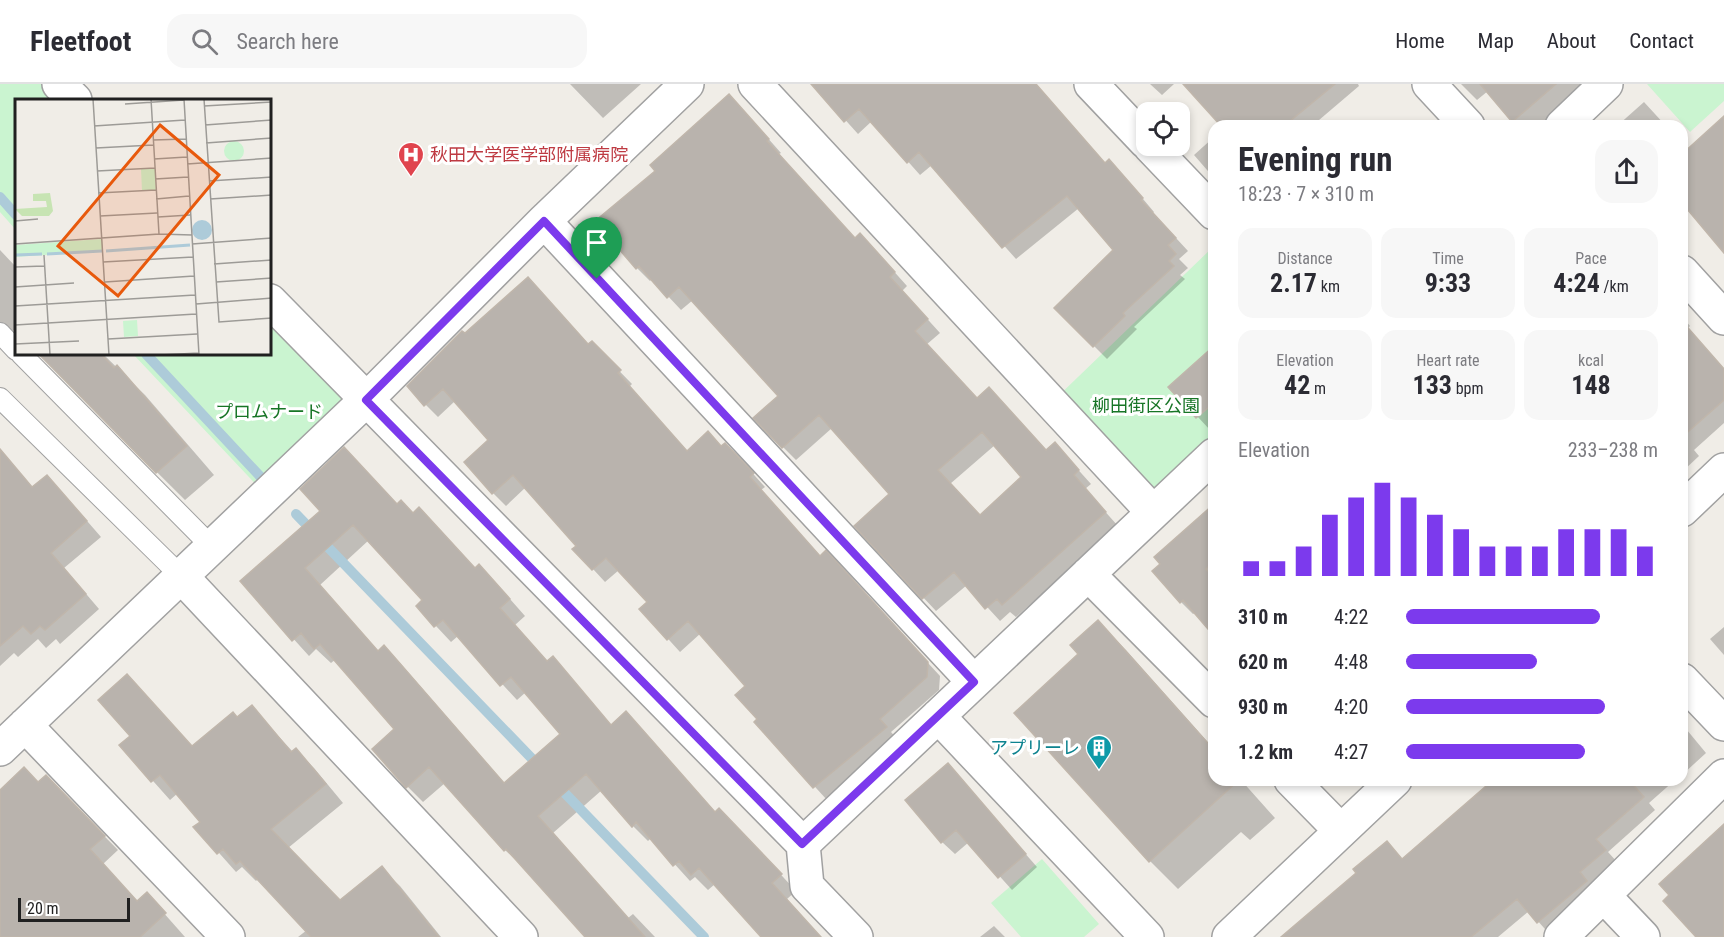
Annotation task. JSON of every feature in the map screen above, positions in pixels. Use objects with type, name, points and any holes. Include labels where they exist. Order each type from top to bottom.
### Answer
[{"type":"street","points":[[59,84],[74,99]]},
{"type":"street","points":[[0,749],[366,400],[544,221],[687,84]]},
{"type":"street","points":[[755,84],[1153,512]]},
{"type":"street","points":[[1091,84],[1136,131]]},
{"type":"street","points":[[1429,84],[1462,120]]},
{"type":"street","points":[[1568,120],[1606,84]]},
{"type":"street","points":[[1160,156],[1208,207]]},
{"type":"street","points":[[544,221],[974,682]]},
{"type":"street","points":[[1688,279],[1724,318]]},
{"type":"street","points":[[272,303],[802,844],[807,886],[856,937]]},
{"type":"street","points":[[802,844],[1208,461]]},
{"type":"street","points":[[1688,504],[1724,470]]},
{"type":"street","points":[[1088,574],[1208,695]]},
{"type":"street","points":[[181,576],[521,937]]},
{"type":"street","points":[[1688,686],[1724,724]]},
{"type":"street","points":[[938,716],[1147,937]]},
{"type":"street","points":[[25,725],[228,937]]},
{"type":"street","points":[[1562,937],[1724,776]]},
{"type":"street","points":[[1297,786],[1341,831]]},
{"type":"street","points":[[1229,937],[1389,786]]},
{"type":"street","points":[[1604,896],[1643,937]]},
{"type":"lane","points":[[0,333],[15,349]]},
{"type":"lane","points":[[23,356],[212,547]]},
{"type":"lane","points":[[0,398],[181,576]]},
{"type":"green space","points":[[0,84],[65,84],[79,99],[15,99],[15,229],[0,212]]},
{"type":"green space","points":[[1647,84],[1724,84],[1724,101],[1690,132],[1688,120],[1679,120]]},
{"type":"green space","name":"柳田街区公園","points":[[1208,252],[1208,460],[1153,512],[1051,403]]},
{"type":"green space","name":"プロムナード","points":[[272,301],[366,400],[266,495],[135,356],[272,356]]},
{"type":"green space","points":[[1042,859],[1099,924],[1084,937],[1021,937],[991,903]]},
{"type":"building","points":[[811,84],[1036,84],[1105,163],[1109,159],[1143,198],[1141,200],[1176,238],[1168,245],[1176,254],[1169,261],[1174,266],[1123,313],[1125,316],[1093,347],[1054,308],[1113,250],[1067,196],[1002,248],[919,152],[907,163],[859,109],[844,122]]},
{"type":"building","points":[[1183,84],[1335,84],[1291,120],[1216,120]]},
{"type":"building","points":[[1480,84],[1556,84],[1514,120],[1510,120]]},
{"type":"building","points":[[729,94],[769,139],[767,141],[855,238],[860,233],[895,272],[890,277],[928,319],[915,331],[977,398],[989,387],[1046,450],[1055,442],[1079,470],[1074,475],[1106,512],[1002,605],[997,599],[985,609],[954,572],[922,599],[854,526],[889,494],[819,415],[782,448],[753,418],[778,396],[679,287],[667,298],[639,266],[636,269],[595,221],[655,171],[650,165]],"holes":[[[982,432],[1021,477],[980,515],[938,470]]]},
{"type":"building","points":[[1724,116],[1724,253],[1688,210],[1688,149]]},
{"type":"building","points":[[528,277],[588,344],[592,341],[621,370],[618,373],[687,451],[708,431],[721,446],[725,443],[754,473],[750,477],[820,556],[826,550],[928,662],[927,677],[880,719],[887,727],[813,788],[754,722],[757,719],[735,695],[745,686],[688,621],[667,640],[639,609],[647,602],[606,558],[592,570],[572,549],[576,546],[513,475],[492,494],[464,462],[488,440],[443,389],[424,406],[407,386],[462,331],[465,333]]},
{"type":"building","points":[[1688,328],[1724,369],[1724,400],[1688,432]]},
{"type":"building","points":[[1208,351],[1208,408],[1196,418],[1168,387]]},
{"type":"building","points":[[41,356],[103,356],[114,368],[117,365],[187,446],[156,473]]},
{"type":"building","points":[[344,447],[397,504],[401,500],[413,513],[419,507],[475,568],[479,564],[510,599],[500,608],[547,661],[553,656],[611,725],[626,711],[715,812],[719,808],[782,874],[772,883],[821,937],[761,937],[699,868],[691,875],[679,861],[673,866],[636,822],[632,827],[586,774],[538,816],[645,937],[585,937],[429,767],[406,788],[372,749],[394,729],[320,644],[314,649],[301,633],[292,641],[240,581],[320,511],[300,489]],"holes":[[[353,525],[422,600],[416,606],[434,627],[443,620],[500,686],[511,677],[560,734],[504,783],[384,645],[378,651],[305,568]]]},
{"type":"building","points":[[0,449],[32,487],[47,475],[87,521],[51,553],[86,594],[45,630],[40,626],[31,634],[23,626],[0,646]]},
{"type":"building","points":[[1208,509],[1208,567],[1206,569],[1208,571],[1208,629],[1183,600],[1180,603],[1152,571],[1160,564],[1154,557]]},
{"type":"building","points":[[1098,620],[1208,743],[1208,786],[1232,786],[1149,862],[1014,713],[1078,654],[1070,645]]},
{"type":"building","points":[[127,674],[192,746],[233,712],[237,717],[252,705],[291,752],[296,748],[326,784],[271,829],[340,900],[382,866],[439,937],[311,937],[240,861],[236,864],[223,849],[217,854],[193,827],[200,822],[160,775],[151,782],[119,745],[130,736],[98,700]]},
{"type":"building","points":[[948,763],[1026,854],[998,878],[956,830],[941,843],[905,800]]},
{"type":"building","points":[[24,767],[38,782],[46,775],[105,836],[90,849],[137,901],[147,892],[166,913],[140,937],[0,937],[0,790]]},
{"type":"building","points":[[1486,786],[1634,786],[1644,797],[1596,839],[1606,850],[1580,872],[1587,881],[1537,923],[1517,899],[1471,937],[1281,937],[1356,873],[1353,869],[1387,841],[1402,859]]},
{"type":"building","points":[[1724,824],[1724,937],[1696,937],[1663,901],[1669,895],[1659,884]]},
{"type":"waterway","points":[[0,197],[15,214]]},
{"type":"waterway","points":[[148,356],[270,487]]},
{"type":"waterway","points":[[296,514],[541,768]]},
{"type":"waterway","points":[[556,784],[704,937]]},
{"type":"place","name":"秋田大学医学部附属病院","points":[[411,178]]},
{"type":"place","name":"アプリーレ","points":[[1099,771]]},
{"type":"route","points":[[544,221],[597,279],[974,682],[802,844],[366,400],[544,221]]}]
